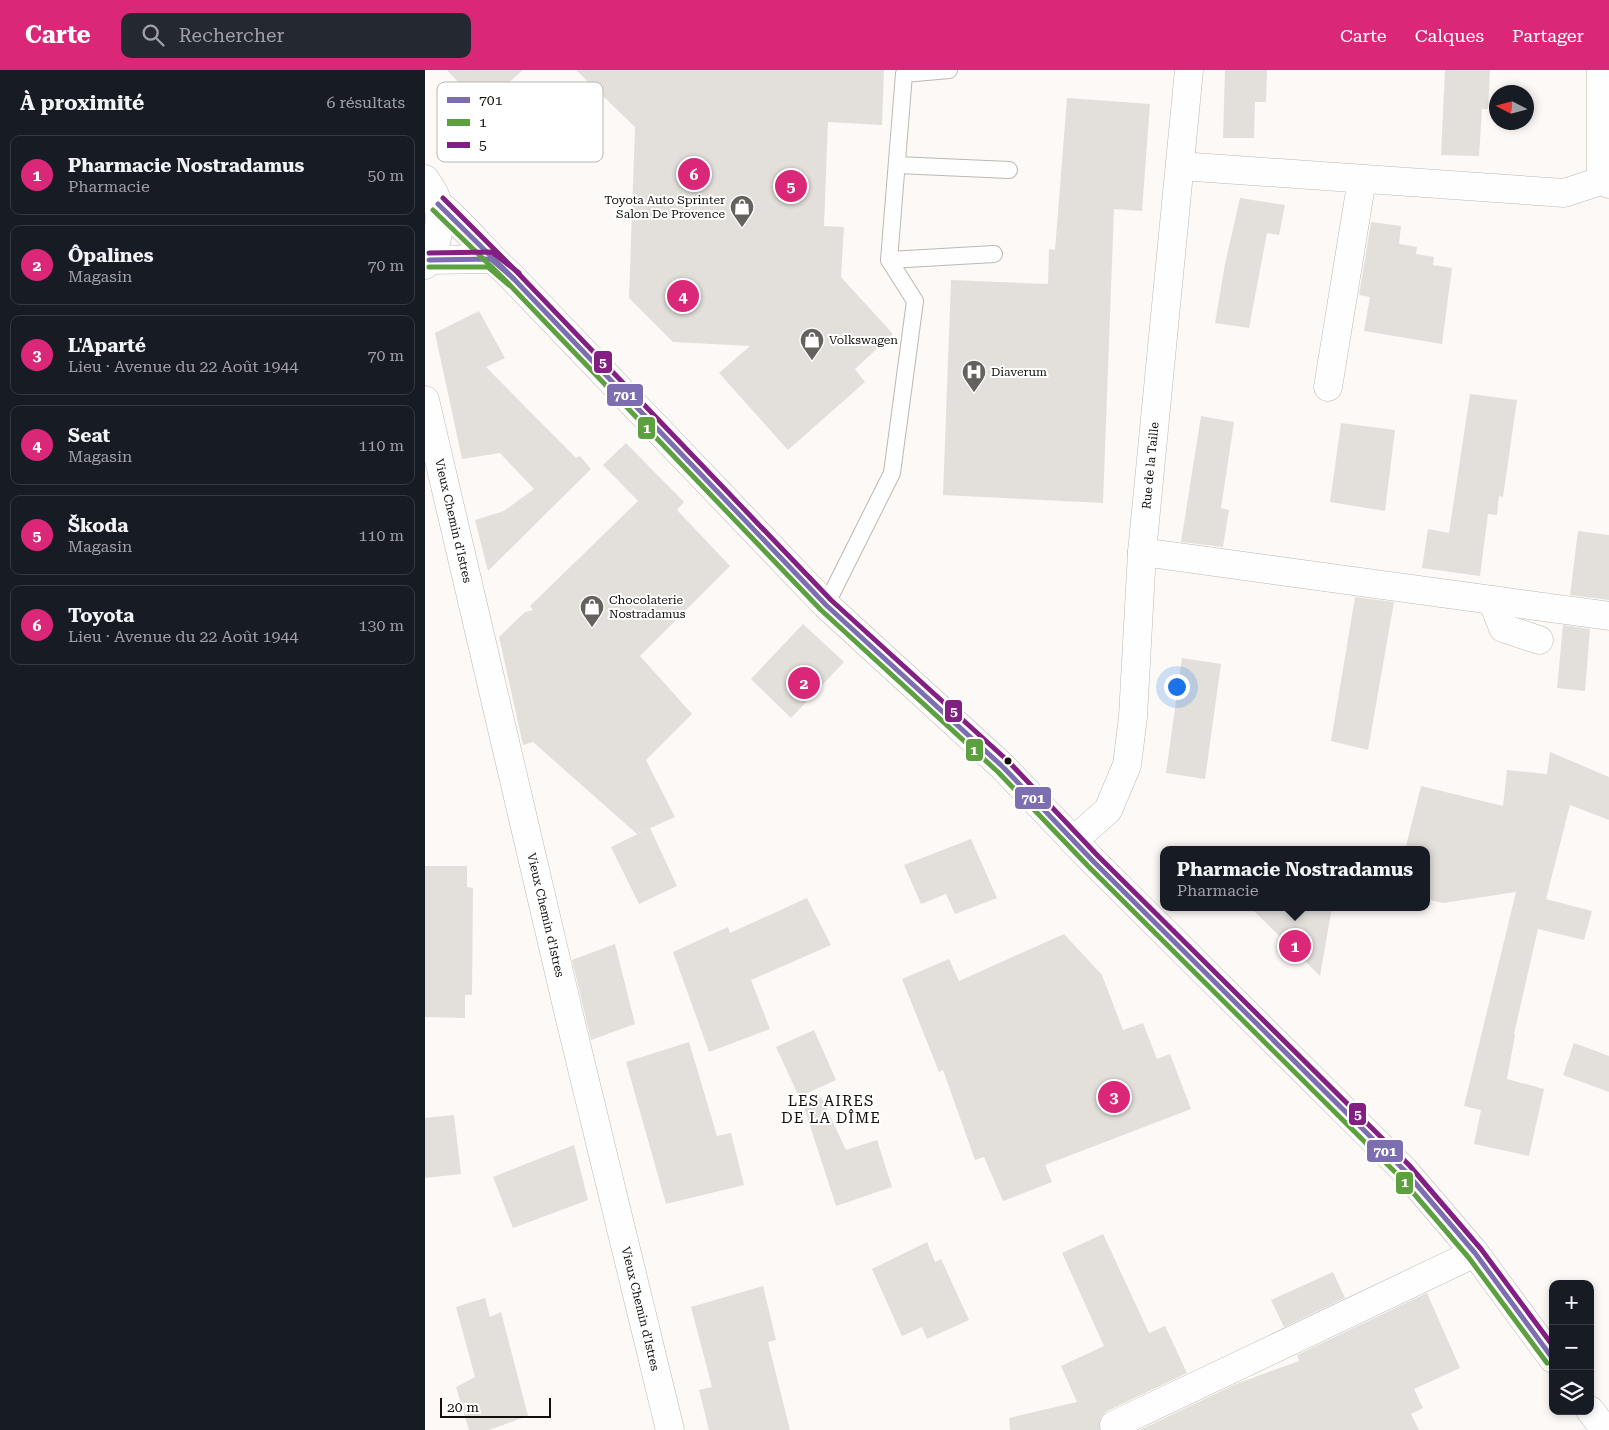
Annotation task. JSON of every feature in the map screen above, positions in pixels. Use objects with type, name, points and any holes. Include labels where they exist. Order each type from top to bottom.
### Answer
[{"type":"street","name":"Rue de la Taille","points":[[1073,841],[1108,810],[1127,765],[1133,717],[1142,552],[1189,70]]},
{"type":"street","points":[[1180,166],[1564,193],[1605,183],[1601,70]]},
{"type":"street","points":[[425,179],[438,204],[457,219],[491,259],[510,275],[825,605],[1003,767],[1073,841],[1403,1170],[1475,1253],[1549,1354]]},
{"type":"street","points":[[1328,387],[1362,179]]},
{"type":"street","points":[[438,204],[436,241],[427,263],[491,259]]},
{"type":"street","name":"Vieux Chemin d'Istres","points":[[425,400],[569,1019],[670,1430]]},
{"type":"street","points":[[1142,552],[1609,616]]},
{"type":"street","points":[[1492,600],[1503,628],[1539,640]]},
{"type":"street","points":[[1114,1425],[1475,1253]]},
{"type":"street","points":[[1594,1415],[1605,1430]]},
{"type":"lane","points":[[825,605],[892,473],[915,302],[889,260],[904,74],[949,70]]},
{"type":"lane","points":[[897,165],[1009,170]]},
{"type":"lane","points":[[889,260],[994,254]]},
{"type":"building","points":[[447,70],[523,70],[509,82],[458,82]]},
{"type":"building","points":[[576,70],[884,70],[882,125],[828,122],[824,226],[844,227],[841,277],[893,334],[855,369],[865,382],[788,450],[719,373],[750,346],[673,342],[629,298],[635,127],[603,96],[603,82],[588,82]]},
{"type":"building","points":[[1225,70],[1267,70],[1266,102],[1255,102],[1254,138],[1223,138]]},
{"type":"building","points":[[1445,70],[1490,70],[1488,109],[1482,109],[1479,156],[1441,155]]},
{"type":"building","points":[[1067,98],[1150,104],[1142,211],[1114,209],[1103,503],[943,495],[951,280],[1048,284],[1049,249],[1055,250]]},
{"type":"building","points":[[1240,198],[1285,205],[1279,235],[1267,233],[1249,328],[1215,323],[1225,264]]},
{"type":"building","points":[[1371,222],[1401,226],[1399,244],[1417,247],[1416,254],[1434,257],[1433,265],[1452,268],[1442,344],[1364,331],[1370,297],[1359,295]]},
{"type":"building","points":[[479,311],[505,358],[486,367],[576,458],[580,456],[591,469],[488,571],[475,520],[504,511],[534,489],[500,453],[462,459],[435,333]]},
{"type":"building","points":[[1470,394],[1517,400],[1503,497],[1499,496],[1497,515],[1488,514],[1480,576],[1422,568],[1428,529],[1449,533]]},
{"type":"building","points":[[1201,416],[1234,422],[1221,508],[1229,510],[1223,547],[1181,542]]},
{"type":"building","points":[[1341,423],[1395,430],[1385,511],[1330,502]]},
{"type":"building","points":[[626,443],[684,502],[677,510],[730,566],[640,656],[692,714],[646,760],[675,817],[637,834],[533,742],[523,745],[499,637],[525,612],[533,610],[530,606],[638,501],[603,465]]},
{"type":"building","points":[[1578,531],[1609,535],[1609,600],[1570,595]]},
{"type":"building","points":[[1355,597],[1394,602],[1368,750],[1331,741]]},
{"type":"building","points":[[803,624],[844,662],[791,718],[751,679]]},
{"type":"building","points":[[1563,625],[1590,629],[1585,691],[1557,688]]},
{"type":"building","points":[[1182,658],[1221,664],[1205,779],[1166,773]]},
{"type":"building","points":[[1550,752],[1609,777],[1609,820],[1570,805],[1546,899],[1592,911],[1584,940],[1538,929],[1514,1034],[1507,1079],[1544,1089],[1529,1156],[1474,1144],[1481,1110],[1464,1106],[1516,892],[1443,903],[1430,900],[1430,846],[1406,846],[1421,786],[1503,806],[1507,770],[1547,774]]},
{"type":"building","points":[[650,828],[677,886],[639,904],[611,847]]},
{"type":"building","points":[[971,839],[997,898],[955,914],[946,894],[921,904],[904,865]]},
{"type":"building","points":[[425,866],[467,866],[467,887],[473,888],[472,995],[465,995],[465,1018],[425,1017]]},
{"type":"building","points":[[807,898],[831,945],[751,980],[770,1029],[709,1052],[673,952],[728,927],[730,933]]},
{"type":"building","points":[[1254,911],[1331,911],[1320,976]]},
{"type":"building","points":[[1064,934],[1102,975],[1123,1030],[1143,1023],[1157,1059],[1170,1054],[1191,1109],[1045,1165],[1052,1182],[1003,1201],[984,1157],[975,1160],[943,1070],[939,1072],[902,979],[949,959],[959,981]]},
{"type":"building","points":[[615,944],[635,1024],[591,1040],[572,960]]},
{"type":"building","points":[[814,1030],[836,1080],[799,1097],[776,1047]]},
{"type":"building","points":[[689,1042],[717,1136],[731,1133],[744,1185],[666,1204],[626,1062]]},
{"type":"building","points":[[1574,1043],[1609,1056],[1609,1092],[1563,1075]]},
{"type":"building","points":[[821,1097],[846,1150],[877,1140],[892,1187],[836,1206],[803,1104]]},
{"type":"building","points":[[454,1115],[461,1174],[425,1178],[425,1118]]},
{"type":"building","points":[[574,1145],[588,1200],[513,1228],[493,1177]]},
{"type":"building","points":[[1103,1234],[1149,1333],[1165,1326],[1187,1373],[1107,1411],[1101,1417],[1100,1430],[1010,1430],[1009,1418],[1077,1402],[1061,1366],[1104,1346],[1062,1253]]},
{"type":"building","points":[[927,1242],[935,1262],[941,1259],[969,1320],[927,1339],[922,1327],[902,1336],[872,1269]]},
{"type":"building","points":[[1333,1272],[1345,1298],[1284,1327],[1271,1300]]},
{"type":"building","points":[[763,1286],[776,1340],[768,1342],[790,1430],[709,1430],[699,1390],[712,1387],[691,1307]]},
{"type":"building","points":[[1427,1293],[1460,1368],[1414,1389],[1423,1408],[1411,1414],[1419,1430],[1140,1430],[1236,1384],[1299,1361],[1297,1355]]},
{"type":"building","points":[[485,1298],[490,1317],[501,1312],[528,1416],[489,1430],[469,1430],[456,1387],[475,1377],[456,1307]]},
{"type":"transit line","name":"5","points":[[443,198],[515,270],[831,600],[1008,761],[1098,856],[1409,1165],[1481,1249],[1549,1341]]},
{"type":"transit line","name":"701","points":[[438,204],[510,275],[826,605],[1003,767],[1093,861],[1404,1170],[1475,1253],[1549,1354]]},
{"type":"transit line","name":"1","points":[[433,210],[505,280],[821,610],[998,772],[1088,866],[1398,1175],[1469,1258],[1547,1363]]},
{"type":"transit line","name":"5","points":[[429,253],[492,252],[519,273]]},
{"type":"transit line","name":"701","points":[[429,260],[491,259],[514,279]]},
{"type":"transit line","name":"1","points":[[429,267],[488,267],[509,285]]},
{"type":"place","name":"Toyota","points":[[694,174]]},
{"type":"place","name":"Škoda","points":[[791,186]]},
{"type":"place","name":"Toyota Auto Sprinter Salon De Provence","points":[[742,228]]},
{"type":"place","name":"Seat","points":[[683,296]]},
{"type":"place","name":"Volkswagen","points":[[812,361]]},
{"type":"place","name":"Diaverum","points":[[974,393]]},
{"type":"place","name":"Chocolaterie Nostradamus","points":[[592,628]]},
{"type":"place","name":"Ôpalines","points":[[804,683]]},
{"type":"place","name":"Pharmacie Nostradamus","points":[[1295,946]]},
{"type":"place","name":"L'Aparté","points":[[1114,1097]]},
{"type":"district","name":"LES AIRES DE LA DÎME","points":[[831,1110]]}]
